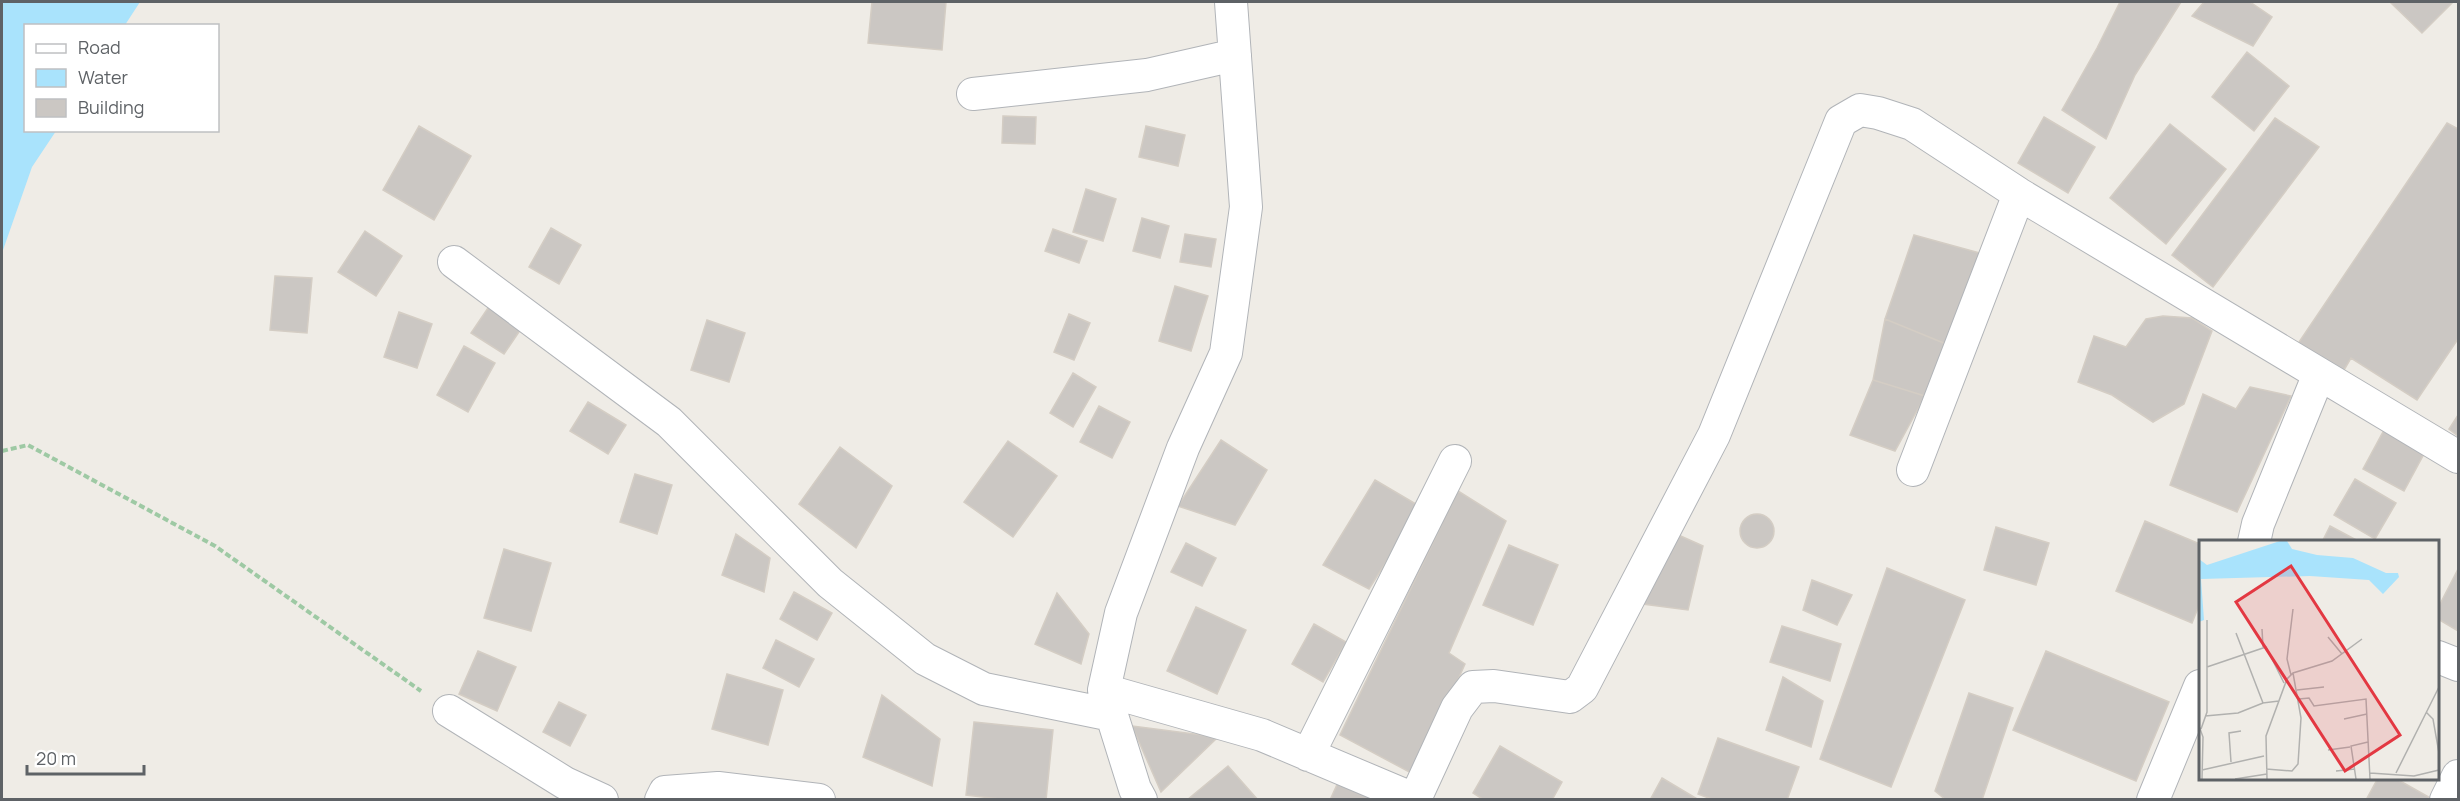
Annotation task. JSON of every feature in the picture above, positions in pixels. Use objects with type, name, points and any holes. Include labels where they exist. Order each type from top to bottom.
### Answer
[{"type":"street","points":[[1141,800],[1135,789],[1108,702],[1121,613],[1184,448],[1226,353],[1246,207],[1231,2]]},
{"type":"street","points":[[973,94],[1147,75],[1235,55]]},
{"type":"street","points":[[454,262],[669,422],[830,583],[925,658],[984,689],[1108,702],[1262,735],[1416,799],[1457,708],[1473,687],[1494,686],[1570,697],[1582,688],[1714,435],[1841,121],[1860,110],[1912,124],[2019,194],[2458,456]]},
{"type":"street","points":[[1913,471],[2019,194]]},
{"type":"street","points":[[2254,540],[2258,524],[2319,374]]},
{"type":"street","points":[[1308,755],[1455,461]]},
{"type":"street","points":[[2439,657],[2458,665]]},
{"type":"street","points":[[2153,800],[2199,688]]},
{"type":"street","points":[[450,711],[565,783],[602,800]]},
{"type":"street","points":[[2446,800],[2458,776]]},
{"type":"street","points":[[661,800],[665,792],[718,788],[819,800]]},
{"type":"path","points":[[2,451],[28,445],[215,546],[450,711]]},
{"type":"water","points":[[2,2],[140,2],[126,24],[24,24],[24,132],[55,132],[32,167],[2,253]]},
{"type":"building","points":[[872,2],[946,2],[942,50],[868,43]]},
{"type":"building","points":[[2120,2],[2181,2],[2135,75],[2106,139],[2062,110]]},
{"type":"building","points":[[2204,2],[2250,2],[2272,17],[2253,46],[2192,16]]},
{"type":"building","points":[[2390,2],[2453,2],[2422,33]]},
{"type":"building","points":[[2247,52],[2289,86],[2254,131],[2212,97]]},
{"type":"building","points":[[1003,116],[1036,117],[1035,144],[1002,143]]},
{"type":"building","points":[[2044,117],[2095,147],[2068,193],[2018,163]]},
{"type":"building","points":[[2275,118],[2319,147],[2213,287],[2172,255]]},
{"type":"building","points":[[2447,123],[2458,129],[2458,339],[2417,400],[2351,358],[2340,377],[2295,348]]},
{"type":"building","points":[[2170,124],[2226,169],[2166,244],[2110,198]]},
{"type":"building","points":[[419,126],[471,156],[434,220],[383,190]]},
{"type":"building","points":[[1146,126],[1185,135],[1178,166],[1139,157]]},
{"type":"building","points":[[1086,189],[1116,199],[1103,241],[1073,232]]},
{"type":"building","points":[[1142,218],[1169,226],[1160,258],[1133,251]]},
{"type":"building","points":[[551,228],[581,245],[559,284],[529,267]]},
{"type":"building","points":[[1053,229],[1087,241],[1079,263],[1045,251]]},
{"type":"building","points":[[365,231],[402,256],[376,296],[338,272]]},
{"type":"building","points":[[1185,234],[1216,239],[1211,267],[1180,262]]},
{"type":"building","points":[[1914,235],[1987,255],[1946,344],[1885,319]]},
{"type":"building","points":[[275,276],[312,278],[307,333],[270,330]]},
{"type":"building","points":[[1175,286],[1208,296],[1191,351],[1159,341]]},
{"type":"building","points":[[490,305],[523,326],[504,354],[471,333]]},
{"type":"building","points":[[399,312],[432,324],[417,368],[384,357]]},
{"type":"building","points":[[1069,314],[1090,323],[1074,360],[1054,352]]},
{"type":"building","points":[[2163,316],[2192,318],[2212,331],[2184,404],[2153,422],[2112,395],[2078,382],[2094,336],[2126,347],[2146,319]]},
{"type":"building","points":[[1885,319],[1946,344],[1925,396],[1873,380]]},
{"type":"building","points":[[707,320],[745,333],[729,382],[691,370]]},
{"type":"building","points":[[464,346],[495,363],[468,412],[437,395]]},
{"type":"building","points":[[1073,373],[1096,387],[1073,427],[1050,413]]},
{"type":"building","points":[[1873,380],[1925,396],[1895,451],[1850,435]]},
{"type":"building","points":[[2250,387],[2291,396],[2237,512],[2170,485],[2203,394],[2236,409]]},
{"type":"building","points":[[588,402],[626,425],[608,454],[570,431]]},
{"type":"building","points":[[1099,406],[1130,422],[1112,458],[1080,442]]},
{"type":"building","points":[[2458,415],[2458,436],[2449,429]]},
{"type":"building","points":[[2384,430],[2425,452],[2404,491],[2363,469]]},
{"type":"building","points":[[1221,440],[1267,470],[1235,525],[1178,506]]},
{"type":"building","points":[[1008,441],[1057,476],[1013,537],[964,502]]},
{"type":"building","points":[[840,447],[892,486],[856,548],[799,504]]},
{"type":"building","points":[[635,474],[672,485],[657,534],[620,522]]},
{"type":"building","points":[[2355,479],[2396,503],[2375,539],[2334,515]]},
{"type":"building","points":[[1375,480],[1421,507],[1369,589],[1323,565]]},
{"type":"building","points":[[1458,491],[1506,521],[1449,653],[1465,664],[1415,775],[1340,735]]},
{"type":"building","points":[[1757,514],[1769,519],[1774,531],[1769,543],[1757,548],[1745,543],[1740,531],[1745,519]]},
{"type":"building","points":[[2145,521],[2199,544],[2199,606],[2192,623],[2116,591]]},
{"type":"building","points":[[2330,526],[2356,540],[2323,540]]},
{"type":"building","points":[[1996,527],[2049,543],[2036,585],[1984,570]]},
{"type":"building","points":[[1665,529],[1703,546],[1688,610],[1643,604]]},
{"type":"building","points":[[736,534],[770,558],[764,592],[722,575]]},
{"type":"building","points":[[1186,543],[1216,558],[1202,586],[1171,572]]},
{"type":"building","points":[[1509,545],[1558,565],[1533,625],[1483,605]]},
{"type":"building","points":[[504,549],[551,563],[531,631],[484,618]]},
{"type":"building","points":[[1887,568],[1965,600],[1891,787],[1820,759]]},
{"type":"building","points":[[2458,569],[2458,631],[2439,620],[2439,606]]},
{"type":"building","points":[[1812,580],[1852,595],[1837,625],[1803,610]]},
{"type":"building","points":[[794,592],[832,613],[817,640],[780,619]]},
{"type":"building","points":[[1057,593],[1089,634],[1081,664],[1035,644]]},
{"type":"building","points":[[1196,607],[1246,630],[1217,694],[1167,671]]},
{"type":"building","points":[[1314,624],[1346,642],[1323,682],[1292,664]]},
{"type":"building","points":[[1782,626],[1841,644],[1830,681],[1770,662]]},
{"type":"building","points":[[776,640],[814,659],[799,687],[763,668]]},
{"type":"building","points":[[478,651],[516,667],[497,711],[459,694]]},
{"type":"building","points":[[2046,651],[2169,702],[2136,781],[2013,730]]},
{"type":"building","points":[[727,674],[783,690],[768,745],[712,729]]},
{"type":"building","points":[[1783,677],[1823,701],[1811,747],[1766,730]]},
{"type":"building","points":[[1969,693],[2013,708],[1982,800],[1946,800],[1935,791]]},
{"type":"building","points":[[882,695],[940,739],[932,786],[863,757]]},
{"type":"building","points":[[559,702],[586,715],[570,746],[543,732]]},
{"type":"building","points":[[974,722],[1053,730],[1046,800],[1008,800],[966,795]]},
{"type":"building","points":[[1132,726],[1218,737],[1161,792]]},
{"type":"building","points":[[1718,738],[1799,767],[1787,800],[1714,800],[1698,794]]},
{"type":"building","points":[[1500,746],[1562,782],[1552,800],[1484,800],[1473,793]]},
{"type":"building","points":[[1228,766],[1258,800],[1187,800]]},
{"type":"building","points":[[1340,778],[1384,800],[1330,800]]},
{"type":"building","points":[[1662,778],[1699,800],[1650,800]]},
{"type":"building","points":[[2377,780],[2399,780],[2434,800],[2366,800]]}]
